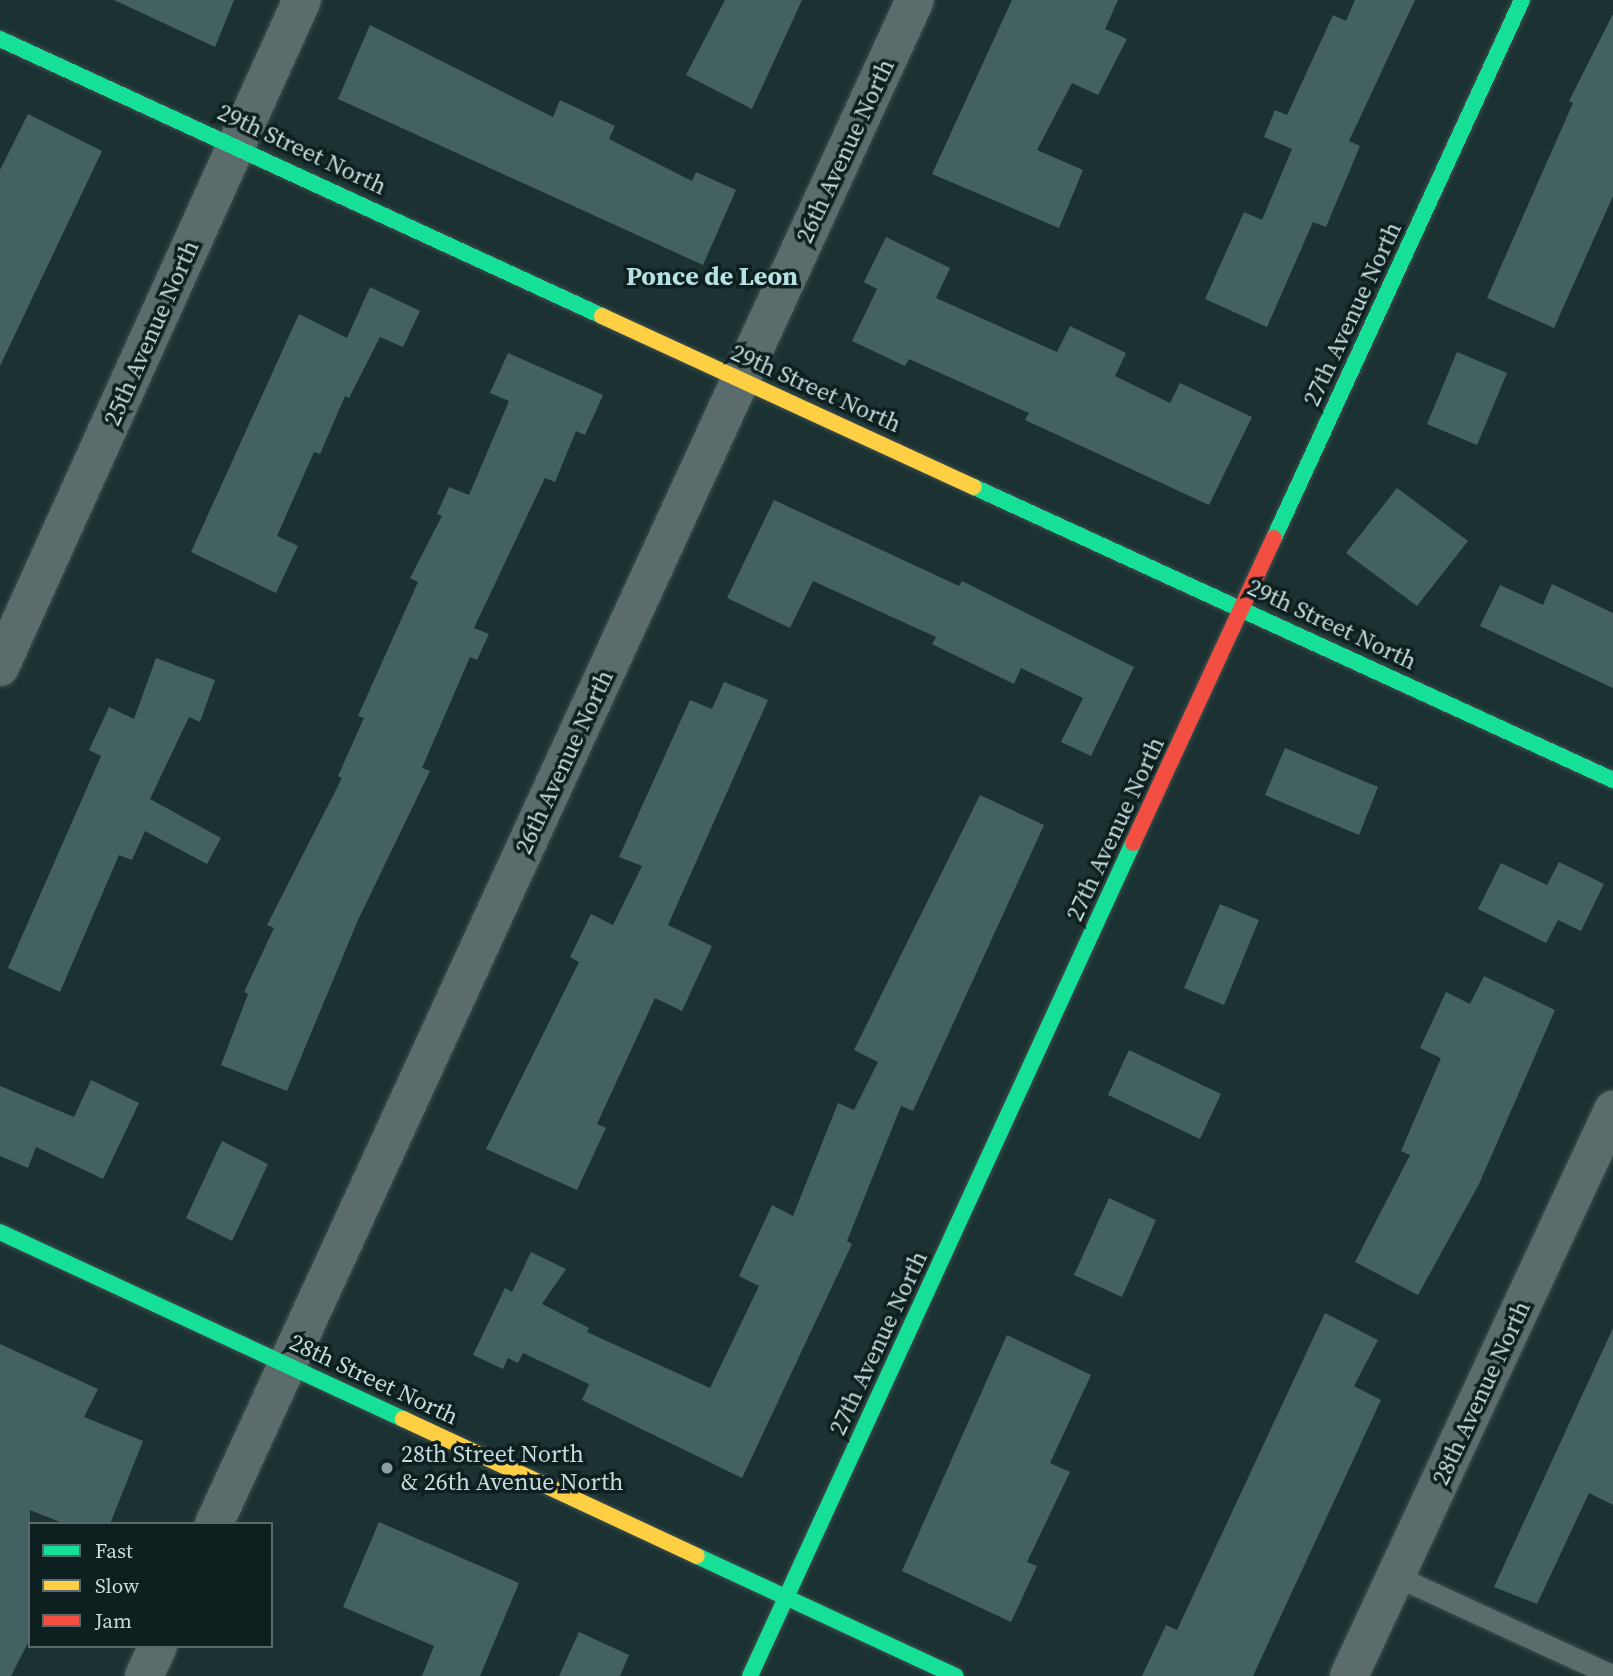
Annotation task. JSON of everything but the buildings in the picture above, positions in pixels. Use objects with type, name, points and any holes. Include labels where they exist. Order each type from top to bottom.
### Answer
[{"type":"street","name":"25th Avenue North","points":[[0,667],[302,0]]},
{"type":"street","name":"26th Avenue North","points":[[215,1522],[915,0]]},
{"type":"street","name":"27th Avenue North","points":[[750,1676],[1522,0]]},
{"type":"street","name":"29th Street North","points":[[0,39],[237,144],[739,379],[1242,607],[1613,780]]},
{"type":"street","name":"28th Avenue North","points":[[1349,1676],[1613,1110]]},
{"type":"street","name":"28th Street North","points":[[0,1232],[288,1363],[956,1676]]},
{"type":"street","points":[[144,1676],[157,1648]]},
{"type":"lane","points":[[1396,1576],[1613,1676]]},
{"type":"traffic: fast","points":[[1274,538],[1522,0]]},
{"type":"traffic: fast","points":[[0,39],[602,316]]},
{"type":"traffic: fast","points":[[974,487],[1613,780]]},
{"type":"traffic: fast","points":[[750,1676],[1133,843]]},
{"type":"traffic: fast","points":[[0,1232],[403,1419]]},
{"type":"traffic: fast","points":[[697,1556],[956,1676]]},
{"type":"traffic: slow","points":[[602,316],[974,487]]},
{"type":"traffic: slow","points":[[403,1419],[697,1556]]},
{"type":"traffic: jam","points":[[1133,843],[1274,538]]},
{"type":"place","name":"28th Street North & 26th Avenue North","points":[[387,1468]]},
{"type":"district","name":"Ponce de Leon","points":[[712,277]]}]
